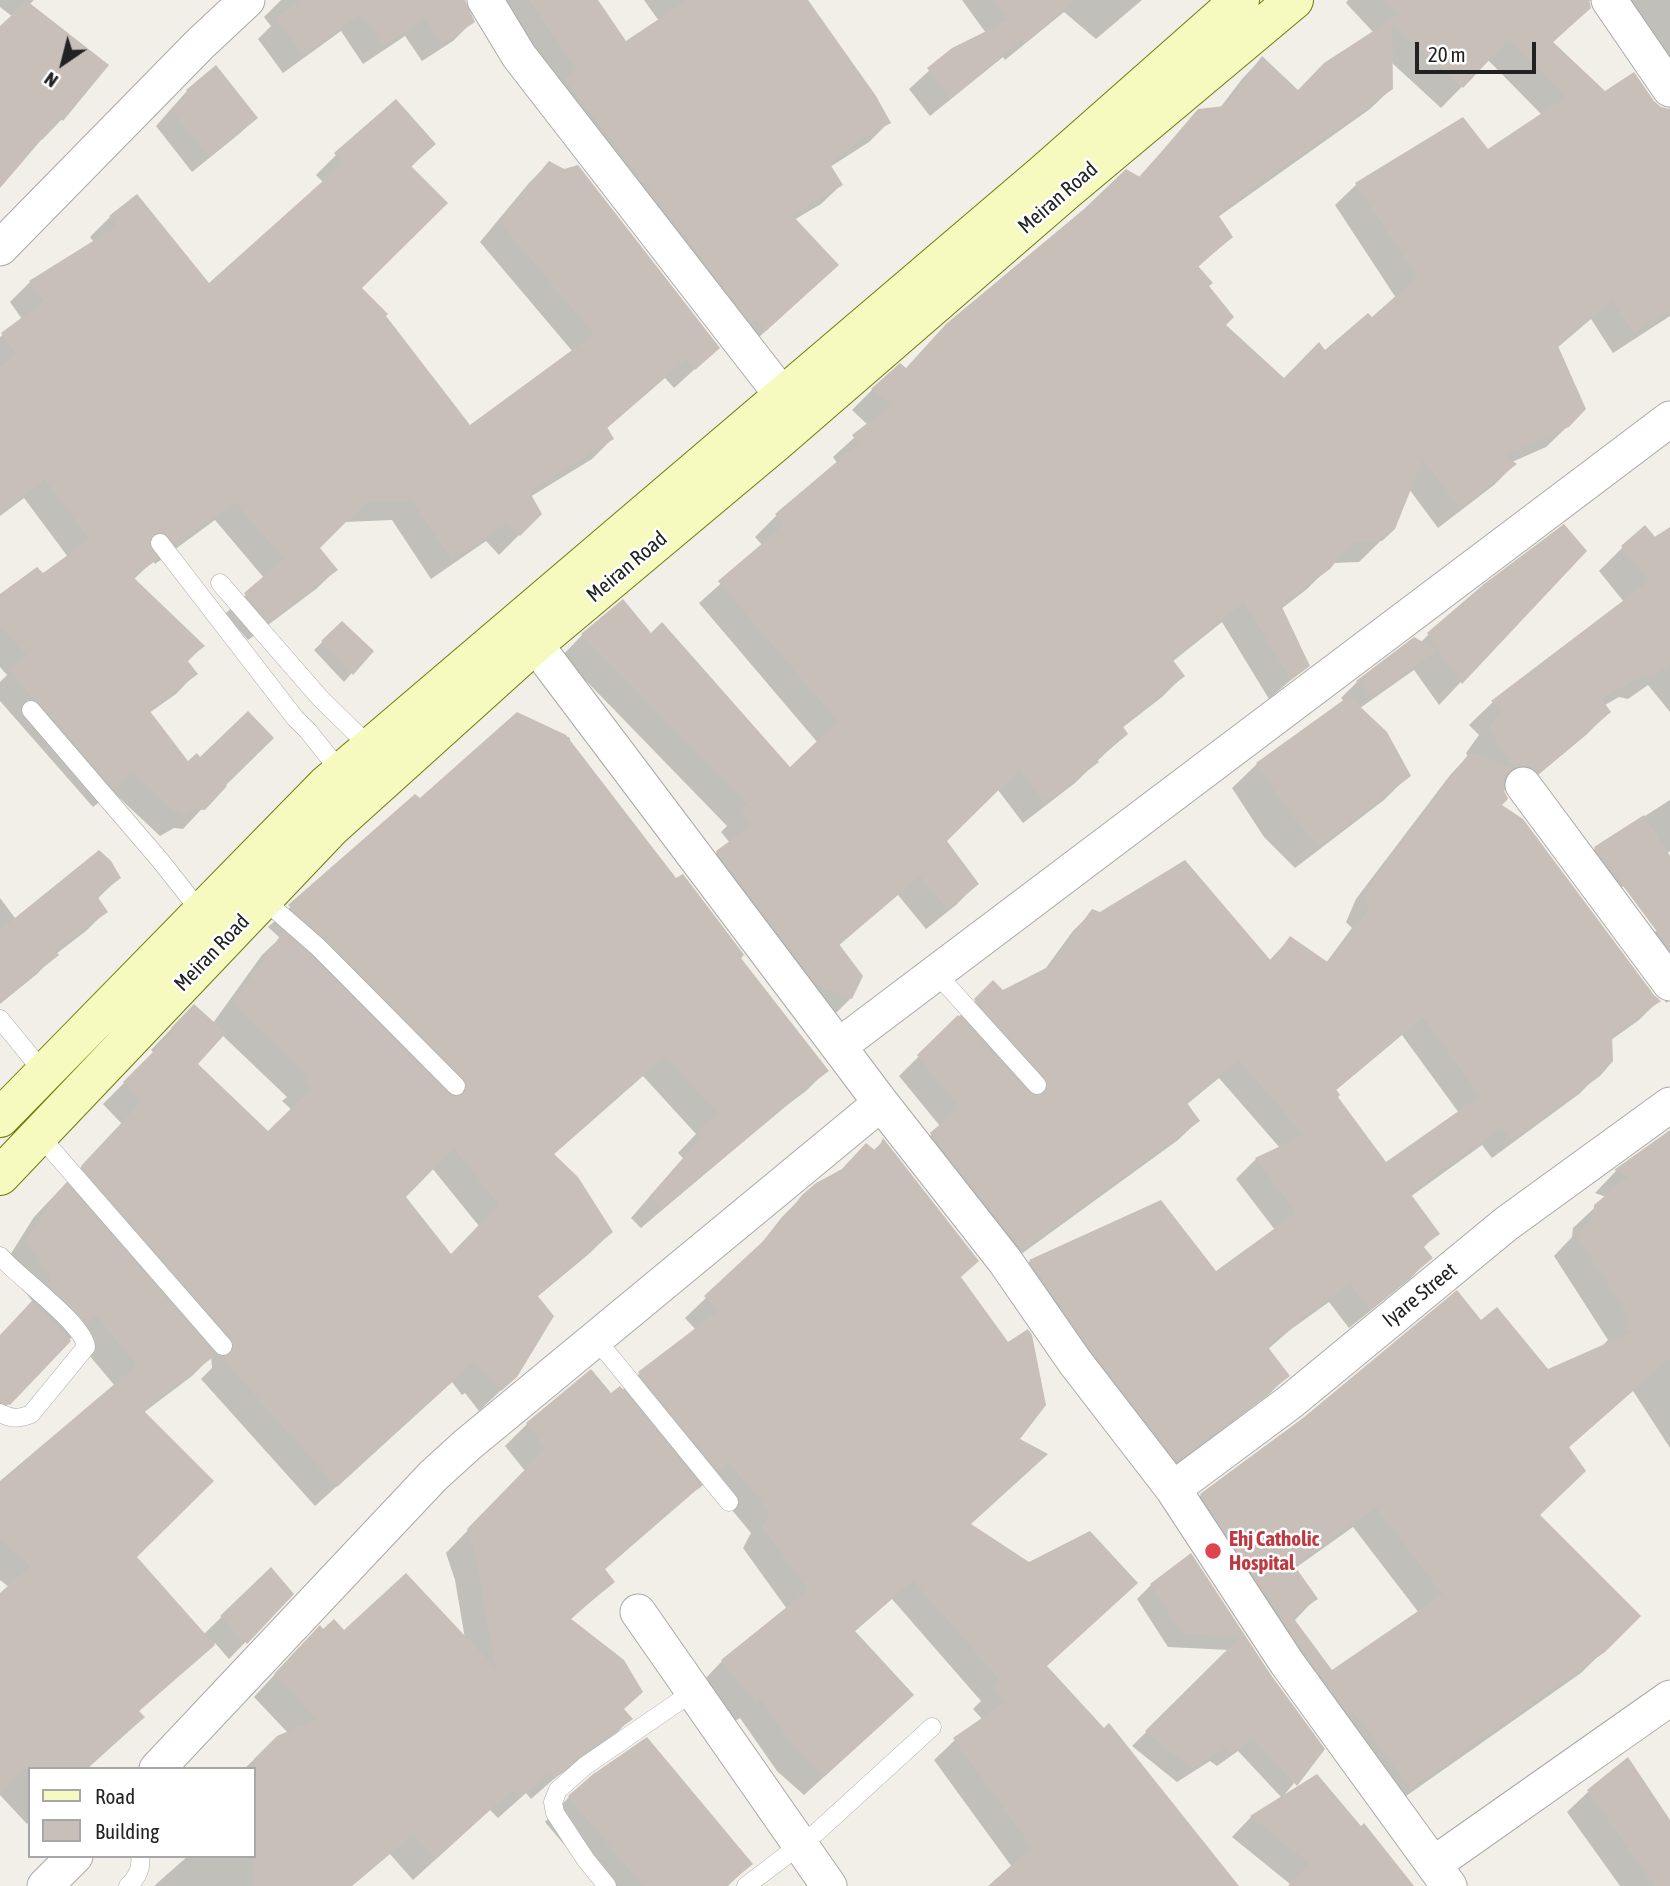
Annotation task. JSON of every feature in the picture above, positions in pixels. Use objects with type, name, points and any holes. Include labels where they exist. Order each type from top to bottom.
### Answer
[{"type":"main road","name":"Meiran Road","points":[[0,1118],[341,772],[1044,174],[1240,0]]},
{"type":"main road","name":"Meiran Road","points":[[0,1176],[331,828],[536,645],[1066,191],[1294,0]]},
{"type":"street","points":[[0,248],[200,44],[247,0]]},
{"type":"street","points":[[485,0],[519,56],[782,395]]},
{"type":"street","points":[[1609,0],[1670,89]]},
{"type":"street","points":[[839,1046],[1670,419]]},
{"type":"street","points":[[536,645],[881,1103],[1005,1261],[1075,1362],[1173,1489],[1287,1663],[1442,1875],[1670,1698]]},
{"type":"street","points":[[1523,785],[1670,982]]},
{"type":"street","points":[[159,1767],[433,1476],[881,1103]]},
{"type":"street","name":"Iyare Street","points":[[1173,1489],[1290,1402],[1506,1224],[1670,1105]]},
{"type":"street","points":[[638,1612],[830,1886]]},
{"type":"street","points":[[45,1886],[73,1858]]},
{"type":"lane","points":[[160,543],[271,688],[341,772]]},
{"type":"lane","points":[[220,583],[320,698],[369,747]]},
{"type":"lane","points":[[30,710],[159,859],[201,912]]},
{"type":"lane","points":[[263,899],[318,947],[456,1086]]},
{"type":"lane","points":[[936,973],[1037,1086]]},
{"type":"lane","points":[[0,1018],[44,1073]]},
{"type":"lane","points":[[39,1135],[223,1346]]},
{"type":"lane","points":[[0,1413],[9,1418],[31,1414],[86,1347],[85,1339],[73,1324],[3,1267]]},
{"type":"lane","points":[[596,1339],[729,1502]]},
{"type":"lane","points":[[607,1886],[555,1813],[553,1802],[558,1790],[585,1766],[694,1691]]},
{"type":"lane","points":[[746,1886],[817,1832],[932,1727]]},
{"type":"lane","points":[[128,1886],[135,1880],[140,1858]]},
{"type":"building","points":[[301,0],[465,0],[475,22],[442,44],[425,18],[383,46],[361,13],[303,55],[276,18]]},
{"type":"building","points":[[529,0],[598,0],[626,41],[687,0],[808,0],[876,96],[891,123],[865,137],[830,164],[843,185],[792,215],[839,265],[766,331],[756,319],[751,323],[565,79],[577,70]]},
{"type":"building","points":[[995,0],[1076,0],[950,99],[927,68],[952,48],[1009,20]]},
{"type":"building","points":[[1383,0],[1589,0],[1591,8],[1553,42],[1605,91],[1634,72],[1654,101],[1661,107],[1670,109],[1670,311],[1634,333],[1612,300],[1558,346],[1586,409],[1569,427],[1505,455],[1517,464],[1460,508],[1423,459],[1395,529],[1382,541],[1352,542],[1330,569],[1281,605],[1310,666],[1291,680],[1244,602],[1172,659],[1185,676],[1122,725],[1128,734],[1097,760],[1099,762],[1045,803],[1019,770],[947,841],[979,884],[948,909],[920,876],[839,944],[863,976],[852,999],[817,985],[716,851],[752,825],[741,809],[748,805],[581,634],[623,599],[651,633],[662,622],[790,767],[838,721],[718,581],[784,525],[775,514],[859,443],[852,435],[891,405],[871,389],[900,363],[906,368],[946,324],[1084,209],[1126,169],[1140,177],[1198,109],[1225,106],[1262,56],[1298,90],[1324,63],[1398,15]],"holes":[[[1392,24],[1463,88],[1509,39],[1566,97],[1488,149],[1463,117],[1355,183],[1417,277],[1372,317],[1368,313],[1325,350],[1319,342],[1284,378],[1226,325],[1234,317],[1209,286],[1213,283],[1198,266],[1233,237],[1217,213],[1393,89]]]},
{"type":"building","points":[[27,1],[109,65],[63,121],[60,118],[0,188],[0,26]]},
{"type":"building","points":[[216,65],[258,118],[209,157],[171,109],[189,94],[186,90]]},
{"type":"building","points":[[396,99],[436,144],[411,166],[448,203],[362,288],[388,314],[386,316],[470,425],[594,334],[499,221],[549,161],[564,169],[578,165],[720,348],[695,370],[686,359],[607,427],[614,439],[529,491],[542,514],[520,536],[507,523],[452,560],[412,501],[366,502],[320,548],[338,570],[269,621],[244,593],[284,559],[235,502],[176,545],[165,533],[153,534],[149,545],[158,559],[133,577],[205,646],[187,660],[198,674],[149,710],[188,761],[197,753],[200,757],[248,711],[274,738],[226,785],[205,810],[196,809],[181,817],[134,773],[114,789],[40,703],[33,699],[10,669],[28,656],[0,627],[0,594],[37,567],[43,573],[90,539],[45,479],[0,514],[0,367],[17,354],[1,333],[44,301],[29,281],[117,226],[109,216],[137,194],[209,283],[343,163],[334,153]]},
{"type":"building","points":[[1564,524],[1587,551],[1462,684],[1427,633],[1484,584]]},
{"type":"building","points":[[1645,525],[1655,537],[1670,528],[1670,664],[1653,676],[1644,675],[1601,698],[1611,712],[1539,773],[1530,766],[1513,768],[1489,728],[1502,711],[1491,701],[1649,581],[1621,546]]},
{"type":"building","points":[[342,621],[374,651],[353,675],[321,641]]},
{"type":"building","points":[[1414,637],[1437,650],[1373,696],[1356,681]]},
{"type":"building","points":[[1349,696],[1387,732],[1411,776],[1320,845],[1289,813],[1256,763]]},
{"type":"building","points":[[517,712],[566,735],[676,878],[683,874],[745,956],[737,953],[829,1071],[790,1100],[791,1102],[663,1209],[650,1196],[703,1136],[698,1130],[718,1114],[665,1056],[554,1154],[578,1177],[613,1232],[537,1295],[554,1316],[517,1377],[501,1391],[474,1362],[337,1487],[221,1357],[230,1355],[233,1350],[232,1339],[81,1166],[142,1101],[123,1082],[174,1031],[171,1028],[194,1004],[226,1033],[198,1064],[268,1131],[311,1089],[302,1079],[309,1076],[232,1003],[283,932],[310,955],[448,1094],[458,1097],[464,1094],[467,1084],[464,1078],[326,939],[288,905],[415,794],[420,798]],"holes":[[[454,1148],[499,1204],[451,1254],[406,1197]]]},
{"type":"building","points":[[1470,752],[1512,768],[1504,778],[1503,788],[1508,799],[1502,805],[1523,819],[1661,1001],[1612,1035],[1613,1061],[1600,1076],[1512,1140],[1502,1127],[1410,1193],[1440,1234],[1423,1246],[1433,1258],[1370,1310],[1350,1283],[1298,1320],[1300,1322],[1267,1346],[1290,1376],[1177,1461],[1091,1350],[1029,1260],[1161,1200],[1216,1271],[1296,1213],[1255,1158],[1304,1135],[1239,1060],[1187,1103],[1200,1121],[1022,1250],[1012,1233],[1010,1234],[930,1133],[960,1107],[917,1055],[958,1015],[1029,1093],[1034,1096],[1044,1094],[1048,1088],[1045,1077],[974,999],[993,980],[1003,990],[1050,966],[1092,909],[1100,912],[1185,860],[1272,962],[1290,936],[1329,963],[1370,907],[1364,902],[1375,877]],"holes":[[[1423,1017],[1480,1096],[1386,1162],[1338,1097],[1340,1095],[1336,1089]]]},
{"type":"building","points":[[1644,815],[1670,856],[1670,949],[1594,847]]},
{"type":"building","points":[[99,850],[111,861],[121,878],[97,896],[108,912],[55,950],[59,955],[0,1002],[0,930]]},
{"type":"building","points":[[1670,1130],[1670,1358],[1569,1447],[1586,1471],[1540,1515],[1641,1616],[1605,1652],[1411,1788],[1353,1711],[1350,1716],[1304,1652],[1200,1494],[1303,1418],[1457,1290],[1481,1320],[1497,1307],[1548,1369],[1630,1333],[1623,1324],[1630,1318],[1574,1232],[1593,1220],[1594,1205],[1629,1176],[1614,1170]],"holes":[[[1376,1507],[1443,1594],[1332,1670],[1292,1616],[1318,1599],[1294,1565]]]},
{"type":"building","points":[[883,1138],[979,1261],[961,1277],[1008,1342],[1028,1329],[1032,1335],[1046,1405],[1020,1439],[1048,1454],[971,1524],[1029,1562],[1090,1531],[1138,1583],[1047,1666],[1104,1728],[1109,1723],[1239,1886],[988,1886],[1032,1847],[953,1738],[1005,1702],[992,1688],[1000,1680],[913,1580],[855,1631],[914,1695],[825,1776],[797,1751],[761,1699],[756,1703],[721,1660],[808,1590],[763,1527],[770,1512],[729,1462],[718,1471],[638,1372],[718,1311],[704,1296],[774,1231],[802,1195],[816,1183],[842,1169],[866,1143],[877,1152]]},
{"type":"building","points":[[66,1183],[216,1355],[143,1410],[214,1481],[137,1557],[215,1645],[139,1711],[145,1717],[88,1767],[21,1769],[0,1796],[0,1593],[31,1566],[0,1540],[0,1481],[137,1365],[96,1315],[87,1324],[47,1284],[52,1278],[26,1240]]},
{"type":"building","points":[[32,1301],[71,1341],[10,1405],[0,1402],[0,1335]]},
{"type":"building","points":[[591,1369],[611,1393],[620,1386],[701,1486],[605,1569],[615,1582],[570,1618],[624,1660],[643,1692],[624,1709],[633,1719],[578,1757],[554,1779],[549,1773],[520,1798],[513,1789],[436,1859],[413,1834],[351,1886],[254,1886],[254,1759],[277,1736],[317,1719],[274,1674],[320,1625],[323,1629],[334,1619],[344,1630],[406,1573],[496,1669],[476,1557],[467,1529],[546,1448],[526,1423]]},
{"type":"building","points":[[1191,1553],[1271,1675],[1325,1749],[1297,1786],[1253,1738],[1232,1753],[1225,1748],[1192,1769],[1145,1731],[1240,1637],[1182,1633],[1150,1584]]},
{"type":"building","points":[[271,1567],[294,1594],[247,1644],[220,1616]]},
{"type":"building","points":[[647,1737],[753,1864],[726,1886],[643,1886],[568,1796],[592,1775]]},
{"type":"building","points":[[1628,1757],[1670,1820],[1670,1886],[1655,1886],[1587,1790]]},
{"type":"building","points":[[1317,1774],[1361,1826],[1364,1823],[1414,1886],[1288,1886],[1309,1863],[1250,1816]]},
{"type":"place","name":"Ehj Catholic Hospital","points":[[1213,1551]]}]
